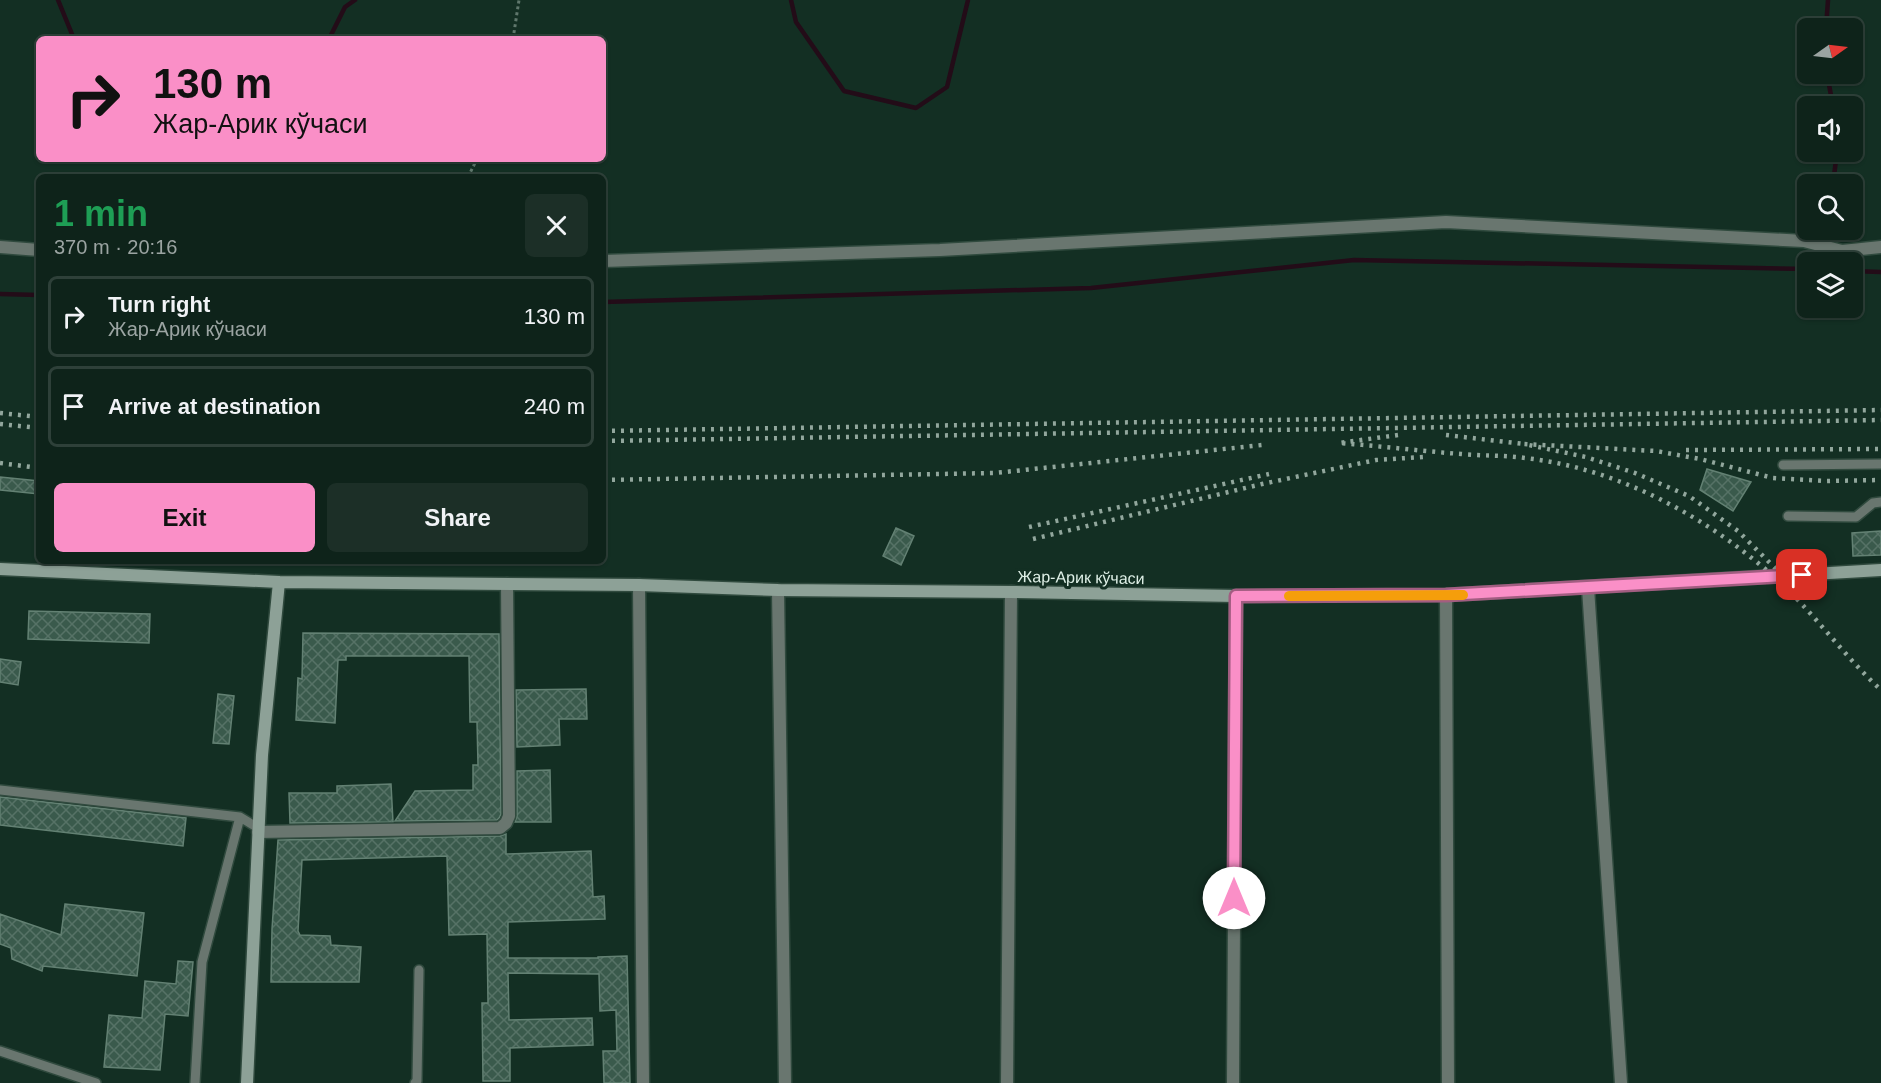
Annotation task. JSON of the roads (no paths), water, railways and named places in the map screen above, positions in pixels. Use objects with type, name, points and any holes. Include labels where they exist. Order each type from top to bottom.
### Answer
[{"type":"main road","name":"Жар-Арик кўчаси","points":[[0,569],[279,582],[639,585],[778,590],[1236,596],[1446,595],[1881,570]]},
{"type":"main road","points":[[247,1083],[262,756],[279,582]]},
{"type":"street","points":[[606,261],[940,250],[1446,222],[1804,241],[1842,251],[1881,247]]},
{"type":"street","points":[[0,247],[36,250]]},
{"type":"street","points":[[258,830],[500,828],[506,824],[509,816],[507,584]]},
{"type":"street","points":[[639,585],[643,1083]]},
{"type":"street","points":[[1588,588],[1621,1083]]},
{"type":"street","points":[[778,590],[785,1083]]},
{"type":"street","points":[[1007,1083],[1011,592]]},
{"type":"street","points":[[1446,595],[1448,1083]]},
{"type":"street","points":[[1233,1083],[1236,596]]},
{"type":"lane","points":[[1783,465],[1881,465]]},
{"type":"lane","points":[[1788,516],[1856,517],[1873,503],[1881,502]]},
{"type":"lane","points":[[0,790],[240,817],[258,830]]},
{"type":"lane","points":[[195,1083],[202,962],[240,817]]},
{"type":"lane","points":[[415,1083],[419,1059],[419,969]]},
{"type":"lane","points":[[0,1051],[96,1083]]},
{"type":"waterway","points":[[58,0],[73,36]]},
{"type":"waterway","points":[[330,36],[345,7],[355,0]]},
{"type":"waterway","points":[[791,0],[796,22],[844,91],[916,108],[947,87],[968,0]]},
{"type":"waterway","points":[[1827,18],[1828,0]]},
{"type":"waterway","points":[[1829,84],[1831,96]]},
{"type":"waterway","points":[[1834,174],[1836,162]]},
{"type":"waterway","points":[[1829,252],[1830,240]]},
{"type":"waterway","points":[[606,302],[1091,288],[1354,260],[1797,269]]},
{"type":"waterway","points":[[1863,271],[1881,272]]},
{"type":"waterway","points":[[0,294],[36,295]]},
{"type":"railway","points":[[606,431],[1881,410]]},
{"type":"railway","points":[[0,413],[36,417]]},
{"type":"railway","points":[[606,441],[1881,420]]},
{"type":"railway","points":[[0,424],[36,428]]},
{"type":"railway","points":[[1398,435],[1339,443],[1517,457],[1559,463],[1625,484],[1688,514],[1746,553],[1772,575],[1881,690]]},
{"type":"railway","points":[[1446,435],[1524,444]]},
{"type":"railway","points":[[1776,569],[1738,531],[1689,496],[1635,473],[1586,457],[1524,444],[1656,451],[1700,459],[1773,478],[1825,481],[1881,480]]},
{"type":"railway","points":[[606,480],[995,473],[1262,445]]},
{"type":"railway","points":[[1686,450],[1881,449]]},
{"type":"railway","points":[[1033,539],[1262,484],[1376,460],[1423,457]]},
{"type":"railway","points":[[0,463],[36,468]]},
{"type":"railway","points":[[1029,527],[1269,474]]}]
